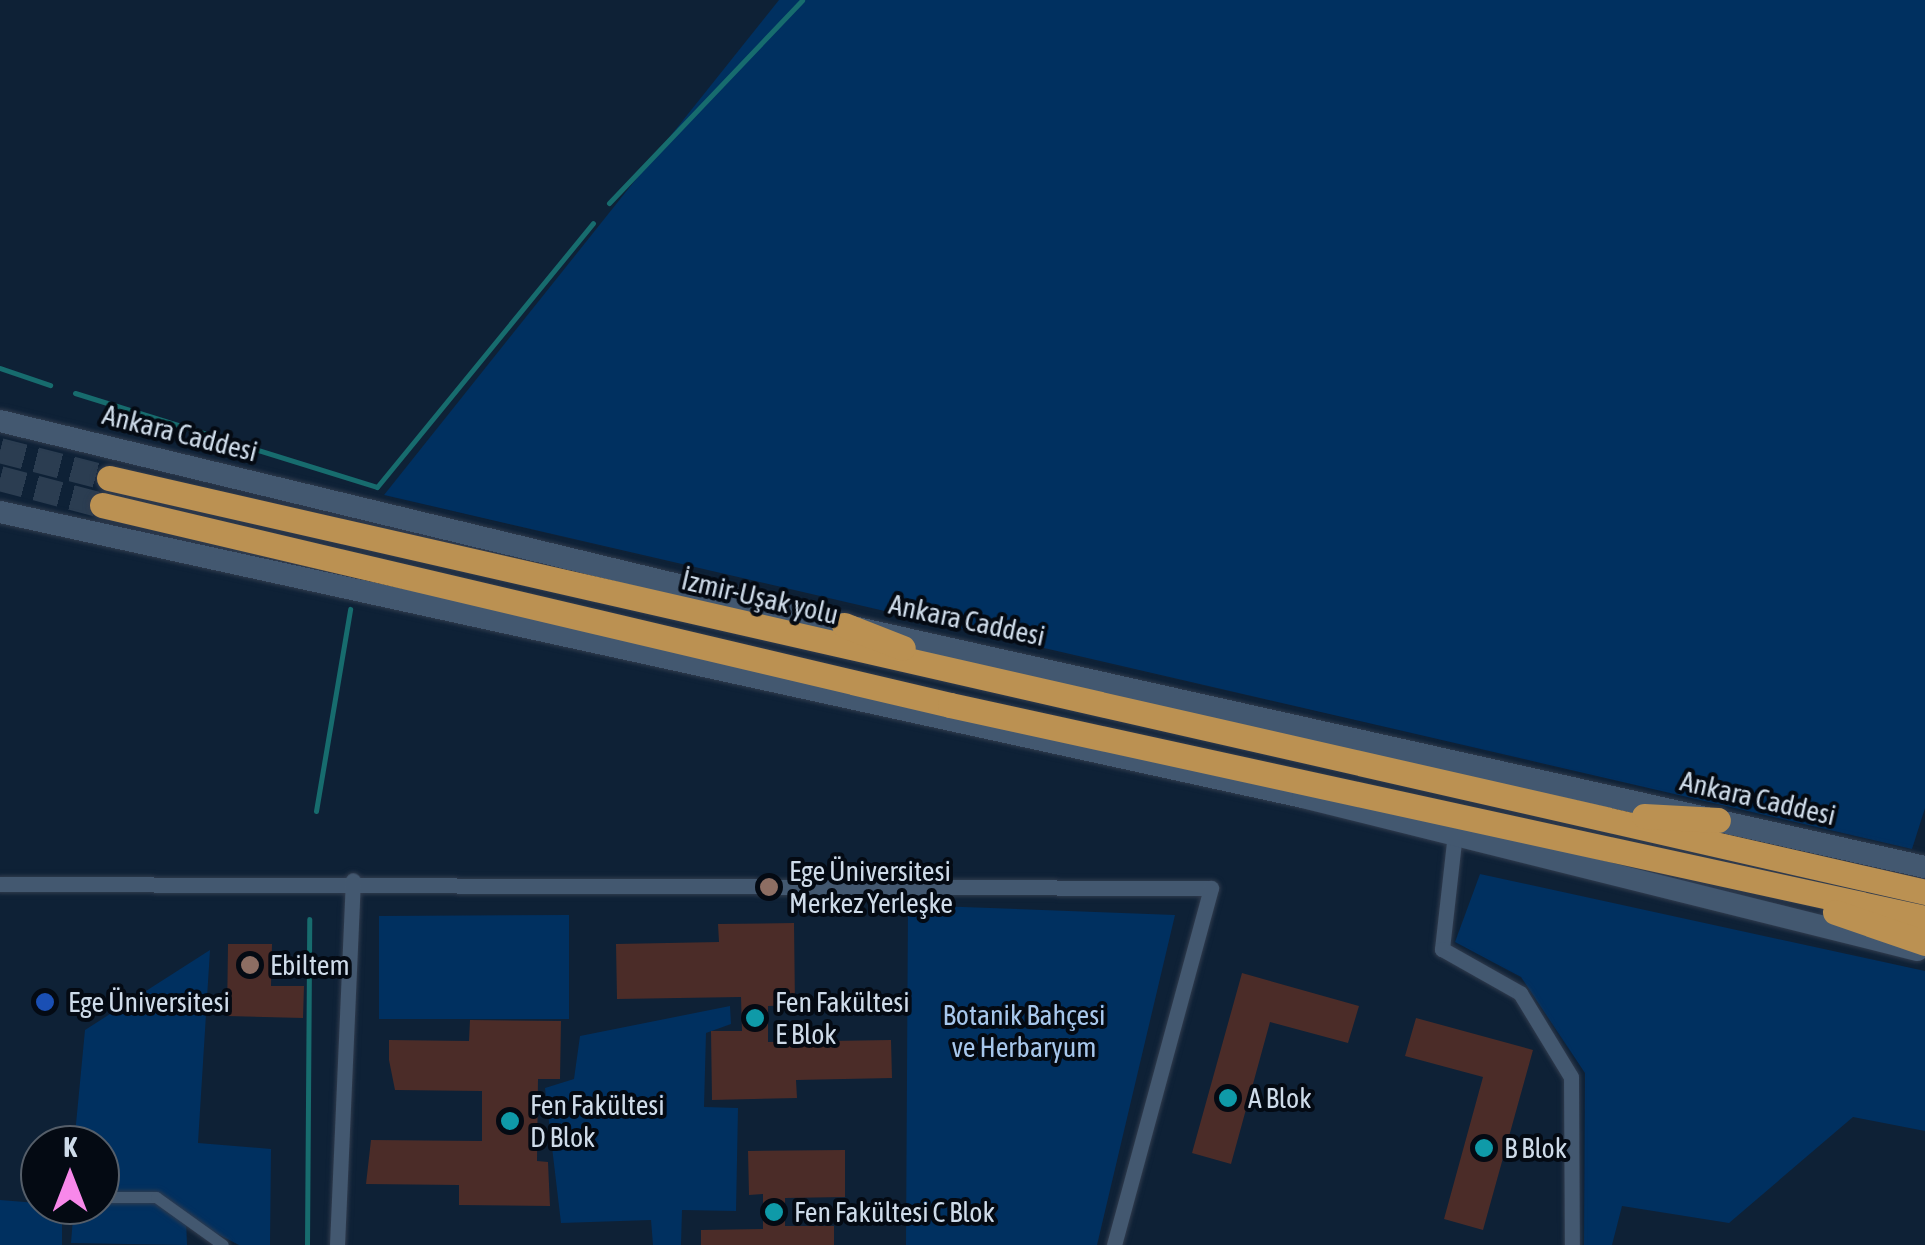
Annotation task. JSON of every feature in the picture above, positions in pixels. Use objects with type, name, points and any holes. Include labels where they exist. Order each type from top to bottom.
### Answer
[{"type":"highway","name":"İzmir-Uşak yolu","points":[[108,478],[1574,812]]},
{"type":"highway","points":[[102,505],[950,705],[1925,918]]},
{"type":"highway","points":[[844,625],[982,679]]},
{"type":"highway","points":[[860,701],[950,705]]},
{"type":"highway","points":[[1574,812],[1718,820]]},
{"type":"highway","name":"Ankara Caddesi","points":[[1574,812],[1925,892]]},
{"type":"highway","points":[[1703,867],[1925,943]]},
{"type":"main road","name":"Ankara Caddesi","points":[[0,421],[844,625],[1925,868]]},
{"type":"main road","points":[[0,512],[1455,833],[1925,952]]},
{"type":"street","points":[[1455,833],[1442,949],[1520,993],[1571,1076],[1572,1245]]},
{"type":"street","points":[[0,884],[353,880],[1211,888],[1114,1245]]},
{"type":"street","points":[[338,1245],[353,880]]},
{"type":"street","points":[[120,1197],[156,1197],[224,1245]]},
{"type":"green space","points":[[779,0],[1925,0],[1925,808],[1912,849],[384,495]]},
{"type":"green space","points":[[1480,874],[1925,971],[1925,1131],[1853,1117],[1729,1223],[1622,1206],[1612,1245],[1584,1245],[1585,1073],[1521,977],[1455,942]]},
{"type":"green space","name":"Botanik Bahçesi ve Herbaryum","points":[[908,905],[1175,915],[1097,1245],[906,1245]]},
{"type":"green space","points":[[569,915],[569,1019],[379,1019],[379,916]]},
{"type":"green space","points":[[210,950],[198,1143],[271,1149],[270,1245],[239,1245],[186,1218],[187,1245],[71,1243],[72,1225],[120,1225],[120,1125],[76,1125],[85,1030]]},
{"type":"green space","points":[[730,1006],[731,1024],[706,1033],[704,1107],[738,1108],[736,1211],[682,1210],[681,1245],[653,1245],[651,1220],[561,1223],[545,1088],[574,1079],[580,1036]]},
{"type":"green space","points":[[0,1200],[20,1202],[20,1225],[62,1225],[62,1245],[0,1245]]},
{"type":"building","name":"Fen Fakültesi E Blok","points":[[794,923],[795,1005],[768,1006],[768,1042],[891,1040],[892,1078],[796,1080],[797,1098],[712,1100],[711,1031],[742,1031],[741,997],[617,999],[616,944],[719,942],[718,924]]},
{"type":"building","name":"Ebiltem","points":[[228,944],[272,944],[271,986],[304,986],[303,1018],[227,1016]]},
{"type":"building","name":"A Blok","points":[[1242,973],[1359,1006],[1348,1043],[1270,1022],[1231,1164],[1192,1153]]},
{"type":"building","name":"B Blok","points":[[1416,1018],[1533,1050],[1483,1230],[1444,1219],[1483,1077],[1405,1056]]},
{"type":"building","name":"Fen Fakültesi D Blok","points":[[470,1020],[561,1021],[560,1079],[538,1079],[537,1161],[548,1162],[550,1206],[459,1205],[459,1185],[366,1184],[371,1140],[482,1141],[482,1091],[395,1090],[389,1060],[389,1040],[469,1041]]},
{"type":"building","name":"Fen Fakültesi C Blok","points":[[845,1150],[845,1197],[785,1198],[785,1226],[834,1226],[834,1245],[701,1245],[701,1230],[763,1229],[763,1194],[749,1195],[748,1151]]},
{"type":"waterway","points":[[609,203],[802,0]]},
{"type":"waterway","points":[[75,393],[377,487],[593,223]]},
{"type":"waterway","points":[[0,368],[50,385]]},
{"type":"waterway","points":[[316,811],[350,609]]},
{"type":"waterway","points":[[307,1245],[309,919]]},
{"type":"tunnel","points":[[0,450],[109,478]]},
{"type":"tunnel","points":[[0,478],[102,505]]},
{"type":"place","name":"Ege Üniversitesi Merkez Yerleşke","points":[[769,887]]},
{"type":"place","name":"Ebiltem","points":[[250,965]]},
{"type":"place","name":"Ege Üniversitesi","points":[[45,1002]]},
{"type":"place","name":"Fen Fakültesi E Blok","points":[[755,1018]]},
{"type":"place","name":"A Blok","points":[[1228,1098]]},
{"type":"place","name":"Fen Fakültesi D Blok","points":[[510,1121]]},
{"type":"place","name":"B Blok","points":[[1484,1148]]},
{"type":"place","name":"Fen Fakültesi C Blok","points":[[774,1212]]}]
